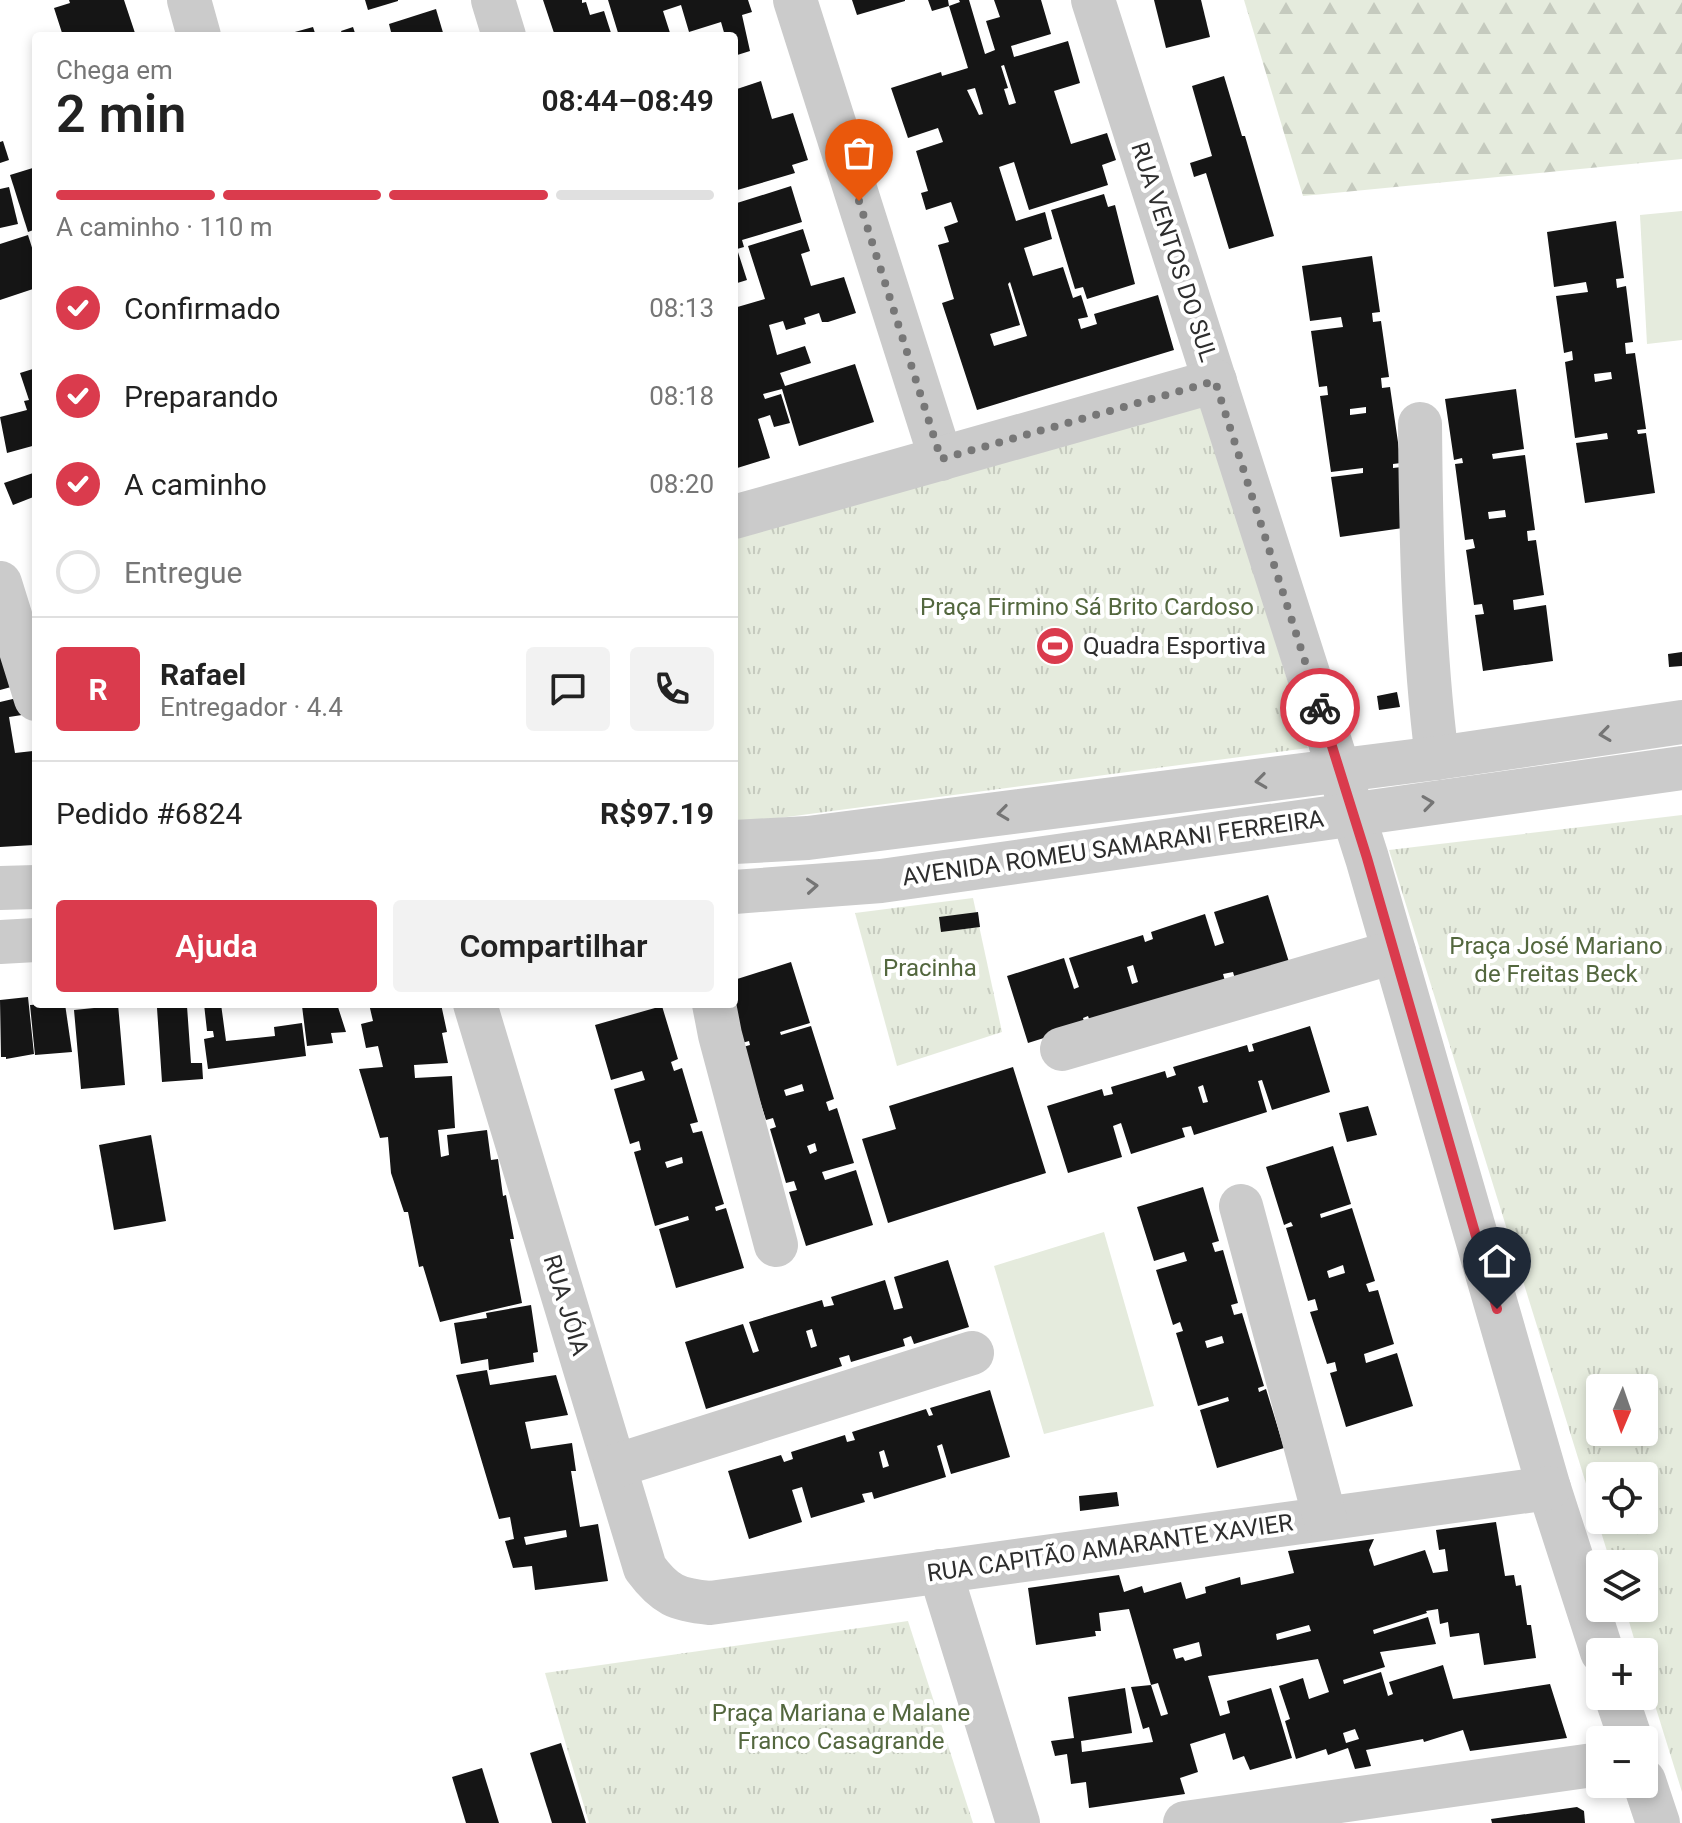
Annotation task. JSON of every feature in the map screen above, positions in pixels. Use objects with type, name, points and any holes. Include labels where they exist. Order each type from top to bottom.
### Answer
[{"type":"street","points":[[189,0],[198,32]]},
{"type":"street","points":[[493,0],[503,32]]},
{"type":"street","points":[[795,0],[941,459]]},
{"type":"street","name":"RUA VENTOS DO SUL","points":[[1093,0],[1339,771],[1549,1488],[1597,1638]]},
{"type":"street","points":[[738,516],[1215,381]]},
{"type":"street","points":[[1420,424],[1422,578],[1429,692],[1437,758]]},
{"type":"street","points":[[1,593],[32,687]]},
{"type":"street","points":[[1668,724],[1672,770]]},
{"type":"street","name":"AVENIDA ROMEU SAMARANI FERREIRA","points":[[738,842],[808,838],[1339,771],[1668,724]]},
{"type":"street","name":"AVENIDA ROMEU SAMARANI FERREIRA","points":[[738,892],[881,881],[1672,770]]},
{"type":"street","points":[[0,888],[32,887]]},
{"type":"street","points":[[0,942],[32,940]]},
{"type":"street","points":[[1062,1049],[1394,952]]},
{"type":"street","name":"RUA JÓIA","points":[[476,1008],[645,1568],[657,1584],[672,1596]]},
{"type":"street","points":[[715,1008],[776,1245]]},
{"type":"street","points":[[1241,1206],[1325,1518]]},
{"type":"street","points":[[615,1466],[972,1353]]},
{"type":"street","name":"RUA CAPITÃO AMARANTE XAVIER","points":[[672,1596],[710,1603],[1549,1488]]},
{"type":"street","points":[[940,1571],[1018,1823]]},
{"type":"street","points":[[1185,1823],[1586,1766]]},
{"type":"street","points":[[1650,1798],[1658,1823]]},
{"type":"green space","points":[[1244,0],[1682,0],[1682,159],[1303,196]]},
{"type":"green space","points":[[1682,211],[1682,340],[1647,344],[1640,215]]},
{"type":"green space","name":"Praça Firmino Sá Brito Cardoso","points":[[1201,397],[1308,748],[738,823],[738,536]]},
{"type":"green space","name":"Praça José Mariano de Freitas Beck","points":[[1682,815],[1682,1792],[1656,1710],[1658,1638],[1634,1638],[1629,1622],[1658,1622],[1658,1550],[1607,1550],[1602,1534],[1658,1534],[1658,1462],[1586,1462],[1586,1484],[1389,850]]},
{"type":"green space","name":"Pracinha","points":[[973,898],[1002,1032],[897,1066],[855,913]]},
{"type":"green space","points":[[1104,1232],[1154,1406],[1044,1434],[994,1266]]},
{"type":"green space","name":"Praça Mariana e Malane Franco Casagrande","points":[[908,1621],[973,1823],[589,1823],[545,1673]]},
{"type":"building","points":[[69,0],[124,0],[135,32],[62,32],[54,8],[70,3]]},
{"type":"building","points":[[365,0],[398,0],[398,1],[368,10]]},
{"type":"building","points":[[543,0],[582,0],[582,3],[586,2],[590,15],[604,11],[611,32],[554,32]]},
{"type":"building","points":[[608,0],[748,0],[752,12],[742,15],[750,51],[738,55],[738,32],[724,32],[721,22],[689,32],[681,5],[663,11],[670,32],[618,32]]},
{"type":"building","points":[[852,0],[905,0],[905,1],[857,15]]},
{"type":"building","points":[[928,0],[948,0],[949,6],[932,11]]},
{"type":"building","points":[[969,0],[985,54],[995,50],[986,21],[1000,17],[994,0],[1041,0],[1051,34],[1011,46],[1014,57],[1068,41],[1080,83],[1054,91],[1071,144],[1107,133],[1116,160],[1102,165],[1108,185],[1029,210],[1014,162],[999,167],[1016,221],[1045,212],[1052,239],[1024,248],[1033,276],[1063,267],[1073,298],[1081,295],[1088,317],[1078,319],[1081,329],[1097,324],[1094,314],[1158,295],[1174,350],[977,410],[942,303],[954,299],[938,245],[949,242],[944,227],[958,222],[951,202],[926,210],[921,193],[928,191],[916,151],[943,142],[938,128],[908,138],[891,88],[941,72],[942,76],[968,68],[949,6]],"holes":[[[1004,65],[1016,103],[1009,105],[1004,89],[1008,88],[1001,66]],[[975,88],[983,114],[979,115],[967,90]],[[1010,282],[1027,336],[994,346],[990,334],[1020,325],[1008,284]]]},
{"type":"building","points":[[1154,0],[1201,0],[1210,37],[1166,48]]},
{"type":"building","points":[[436,9],[443,32],[391,32],[389,24]]},
{"type":"building","points":[[313,27],[315,32],[295,32]]},
{"type":"building","points":[[1224,76],[1274,236],[1229,249],[1206,173],[1194,177],[1190,163],[1212,156],[1192,86]]},
{"type":"building","points":[[761,81],[772,119],[793,113],[808,160],[792,165],[795,173],[738,190],[738,89]]},
{"type":"building","points":[[3,141],[9,160],[0,163],[0,142]]},
{"type":"building","points":[[32,168],[32,230],[28,232],[10,175]]},
{"type":"building","points":[[791,186],[802,222],[742,240],[744,247],[738,249],[738,203]]},
{"type":"building","points":[[9,187],[18,224],[0,228],[0,189]]},
{"type":"building","points":[[1104,194],[1108,207],[1115,205],[1135,284],[1087,299],[1083,287],[1075,289],[1051,210]]},
{"type":"building","points":[[1616,221],[1624,278],[1616,279],[1617,288],[1626,286],[1633,342],[1625,343],[1626,354],[1635,353],[1646,429],[1637,430],[1638,434],[1646,433],[1655,493],[1585,503],[1576,443],[1608,439],[1607,433],[1575,438],[1565,362],[1573,360],[1572,351],[1564,353],[1556,296],[1588,292],[1586,282],[1554,287],[1547,232]],"holes":[[[1611,372],[1612,379],[1595,382],[1594,374]]]},
{"type":"building","points":[[803,229],[810,251],[801,254],[811,286],[844,277],[856,313],[822,322],[819,313],[804,318],[806,324],[786,330],[783,321],[769,325],[777,355],[805,346],[811,363],[780,373],[785,386],[855,364],[874,422],[799,446],[782,389],[763,394],[765,399],[781,394],[790,423],[774,427],[770,415],[758,419],[770,458],[738,468],[738,307],[765,299],[748,246]]},
{"type":"building","points":[[28,235],[32,248],[32,289],[0,300],[0,244]]},
{"type":"building","points":[[738,252],[747,280],[738,283]]},
{"type":"building","points":[[1372,256],[1380,312],[1372,313],[1373,322],[1381,321],[1389,377],[1381,378],[1382,388],[1390,387],[1401,463],[1393,464],[1393,468],[1402,467],[1410,527],[1340,537],[1331,477],[1363,473],[1363,468],[1331,472],[1320,396],[1328,395],[1327,386],[1319,387],[1311,331],[1343,327],[1341,317],[1310,321],[1302,266]],"holes":[[[1366,407],[1366,413],[1350,415],[1350,409]]]},
{"type":"building","points":[[32,369],[32,446],[7,453],[0,417],[27,410],[24,401],[29,400],[20,373]]},
{"type":"building","points":[[1516,389],[1524,449],[1492,454],[1493,459],[1525,455],[1535,530],[1527,531],[1528,541],[1536,540],[1544,595],[1513,600],[1514,610],[1546,605],[1553,661],[1483,671],[1475,615],[1484,614],[1482,604],[1474,605],[1466,550],[1475,548],[1473,539],[1465,540],[1455,464],[1463,463],[1462,458],[1454,460],[1445,399]],"holes":[[[1505,510],[1506,517],[1489,519],[1488,512]]]},
{"type":"building","points":[[32,473],[32,498],[13,505],[4,483]]},
{"type":"building","points":[[0,652],[11,687],[0,690]]},
{"type":"building","points":[[1682,652],[1682,666],[1669,667],[1668,654]]},
{"type":"building","points":[[1397,692],[1400,707],[1379,710],[1377,696]]},
{"type":"building","points":[[17,698],[22,715],[9,717],[15,753],[32,751],[32,845],[0,847],[0,702]]},
{"type":"building","points":[[1268,895],[1289,962],[1235,979],[1233,972],[1223,974],[1225,981],[1091,1024],[1088,1016],[1083,1018],[1085,1025],[1028,1043],[1007,976],[1064,958],[1074,989],[1079,987],[1069,958],[1143,935],[1145,942],[1153,939],[1151,932],[1205,914],[1215,946],[1224,943],[1214,912]],"holes":[[[1133,965],[1138,982],[1132,984],[1127,967]]]},
{"type":"building","points":[[978,912],[980,927],[941,932],[939,917]]},
{"type":"building","points":[[791,962],[810,1023],[780,1032],[781,1035],[811,1026],[834,1099],[826,1102],[829,1111],[837,1108],[854,1163],[822,1172],[825,1180],[856,1170],[873,1225],[806,1246],[789,1192],[797,1190],[794,1181],[786,1183],[770,1129],[776,1127],[773,1118],[766,1120],[743,1047],[750,1045],[749,1041],[742,1043],[735,1008],[738,1008],[738,979]],"holes":[[[802,1084],[804,1091],[786,1096],[784,1090]],[[815,1143],[817,1151],[810,1154],[807,1146]]]},
{"type":"building","points":[[28,997],[34,1054],[6,1059],[1,1057],[0,1000]]},
{"type":"building","points":[[30,1005],[32,1008],[66,1008],[72,1052],[35,1055]]},
{"type":"building","points":[[118,1008],[125,1085],[81,1089],[74,1010]]},
{"type":"building","points":[[157,1008],[187,1008],[191,1063],[202,1063],[203,1079],[162,1082]]},
{"type":"building","points":[[204,1008],[222,1008],[226,1041],[275,1036],[274,1027],[302,1023],[306,1056],[208,1069],[204,1039],[214,1037],[213,1031],[207,1031]]},
{"type":"building","points":[[302,1008],[338,1008],[346,1032],[331,1033],[333,1043],[307,1046]]},
{"type":"building","points":[[370,1008],[442,1008],[447,1032],[442,1033],[448,1063],[414,1065],[415,1078],[452,1076],[455,1128],[438,1130],[441,1157],[449,1155],[447,1135],[487,1130],[491,1160],[498,1159],[503,1196],[506,1195],[514,1239],[510,1239],[522,1303],[440,1322],[423,1266],[419,1267],[408,1212],[404,1212],[391,1173],[388,1137],[380,1138],[359,1069],[383,1067],[378,1046],[366,1048],[361,1024],[373,1021]]},
{"type":"building","points":[[663,1008],[678,1059],[671,1062],[674,1071],[682,1068],[698,1122],[690,1124],[693,1133],[702,1131],[724,1204],[715,1207],[716,1211],[726,1208],[744,1268],[676,1288],[659,1229],[689,1220],[688,1216],[655,1226],[634,1152],[641,1150],[639,1141],[630,1144],[614,1089],[645,1080],[642,1071],[611,1080],[595,1025]],"holes":[[[682,1157],[683,1163],[667,1168],[665,1162]]]},
{"type":"building","points":[[1310,1026],[1330,1092],[1272,1110],[1262,1080],[1258,1081],[1267,1112],[1194,1135],[1191,1126],[1182,1128],[1185,1137],[1131,1154],[1121,1123],[1113,1126],[1122,1157],[1068,1173],[1047,1106],[1102,1089],[1104,1096],[1113,1094],[1111,1087],[1165,1071],[1167,1078],[1176,1075],[1173,1067],[1247,1045],[1249,1052],[1254,1051],[1252,1044]],"holes":[[[1203,1085],[1208,1102],[1203,1103],[1198,1087]]]},
{"type":"building","points":[[1013,1067],[1046,1173],[888,1223],[862,1139],[896,1129],[889,1106]]},
{"type":"building","points":[[1368,1106],[1377,1135],[1347,1142],[1339,1113]]},
{"type":"building","points":[[151,1135],[166,1221],[114,1230],[99,1145]]},
{"type":"building","points":[[1333,1146],[1351,1204],[1320,1214],[1321,1218],[1352,1208],[1375,1281],[1366,1284],[1369,1292],[1378,1290],[1394,1344],[1364,1354],[1366,1363],[1397,1353],[1413,1406],[1346,1427],[1330,1373],[1337,1371],[1335,1362],[1327,1364],[1310,1312],[1318,1310],[1315,1299],[1308,1301],[1286,1228],[1293,1226],[1291,1222],[1284,1225],[1266,1167]],"holes":[[[1343,1265],[1345,1273],[1329,1278],[1327,1271]]]},
{"type":"building","points":[[1203,1187],[1219,1241],[1212,1243],[1215,1252],[1223,1250],[1238,1303],[1231,1305],[1234,1315],[1242,1313],[1264,1386],[1258,1388],[1259,1392],[1266,1389],[1284,1448],[1217,1468],[1200,1410],[1229,1401],[1228,1397],[1198,1406],[1176,1333],[1183,1331],[1180,1322],[1173,1325],[1156,1270],[1187,1261],[1184,1252],[1154,1261],[1137,1207]],"holes":[[[1222,1336],[1224,1343],[1207,1348],[1205,1341]]]},
{"type":"building","points":[[948,1260],[969,1327],[914,1344],[911,1336],[903,1339],[905,1346],[851,1362],[849,1355],[839,1358],[842,1366],[706,1409],[685,1342],[743,1324],[753,1353],[759,1351],[749,1322],[822,1300],[824,1307],[834,1305],[831,1297],[885,1280],[894,1310],[903,1308],[894,1277]],"holes":[[[812,1329],[817,1346],[811,1348],[806,1331]]]},
{"type":"building","points":[[531,1305],[538,1352],[533,1353],[534,1362],[489,1370],[488,1359],[461,1364],[454,1323],[487,1318],[486,1313]]},
{"type":"building","points":[[487,1370],[490,1385],[556,1375],[568,1415],[525,1422],[531,1449],[572,1443],[576,1471],[571,1471],[580,1527],[598,1524],[608,1581],[535,1590],[532,1566],[513,1568],[505,1541],[514,1539],[510,1517],[499,1519],[456,1375]],"holes":[[[566,1530],[567,1537],[526,1545],[524,1537]]]},
{"type":"building","points":[[990,1390],[1010,1457],[951,1474],[942,1444],[937,1446],[946,1477],[874,1499],[872,1492],[862,1494],[865,1502],[811,1518],[802,1487],[792,1490],[802,1522],[749,1539],[728,1471],[781,1455],[784,1462],[793,1459],[791,1452],[845,1435],[847,1442],[855,1440],[852,1432],[926,1409],[929,1416],[933,1415],[930,1408]],"holes":[[[884,1450],[889,1466],[883,1468],[879,1452]]]},
{"type":"building","points":[[1117,1492],[1119,1506],[1080,1511],[1079,1496]]},
{"type":"building","points":[[1496,1522],[1505,1576],[1514,1575],[1516,1586],[1521,1585],[1536,1658],[1484,1665],[1479,1633],[1450,1637],[1448,1622],[1440,1624],[1438,1609],[1373,1630],[1374,1634],[1428,1617],[1436,1644],[1380,1652],[1385,1667],[1343,1680],[1344,1684],[1381,1672],[1388,1696],[1393,1694],[1389,1682],[1443,1665],[1453,1699],[1550,1684],[1567,1738],[1470,1751],[1463,1730],[1424,1742],[1423,1739],[1366,1750],[1371,1766],[1355,1769],[1348,1748],[1328,1755],[1326,1749],[1296,1759],[1285,1721],[1290,1719],[1279,1686],[1303,1678],[1309,1699],[1329,1692],[1318,1659],[1208,1676],[1220,1716],[1230,1713],[1227,1701],[1271,1688],[1292,1758],[1250,1770],[1244,1756],[1233,1760],[1225,1733],[1190,1744],[1198,1772],[1180,1778],[1185,1794],[1089,1808],[1086,1782],[1071,1784],[1067,1754],[1055,1756],[1051,1741],[1074,1738],[1068,1697],[1125,1688],[1132,1733],[1081,1741],[1082,1752],[1153,1742],[1149,1727],[1143,1729],[1131,1687],[1151,1685],[1129,1609],[1099,1613],[1101,1631],[1095,1631],[1096,1636],[1036,1645],[1028,1588],[1119,1575],[1124,1592],[1142,1586],[1144,1593],[1181,1582],[1186,1599],[1206,1593],[1205,1587],[1240,1577],[1241,1585],[1294,1573],[1288,1551],[1374,1539],[1369,1550],[1374,1566],[1425,1550],[1433,1573],[1448,1571],[1445,1549],[1439,1550],[1436,1530]],"holes":[[[1309,1625],[1311,1631],[1277,1640],[1276,1634]],[[1199,1642],[1202,1656],[1185,1661],[1183,1657],[1176,1659],[1173,1649]],[[1158,1683],[1168,1714],[1161,1716],[1151,1685]],[[1355,1729],[1359,1739],[1346,1743],[1343,1733]]]},
{"type":"building","points":[[561,1743],[586,1823],[552,1823],[530,1753]]},
{"type":"building","points":[[482,1768],[499,1823],[466,1823],[452,1777]]},
{"type":"building","points":[[1577,1807],[1584,1811],[1585,1823],[1492,1823],[1491,1819]]},
{"type":"way so far","points":[[859,201],[941,459],[1215,381],[1320,708]]},
{"type":"place","name":"Quadra Esportiva","points":[[1055,646]]},
{"type":"route","points":[[1320,708],[1367,858],[1497,1309]]}]
